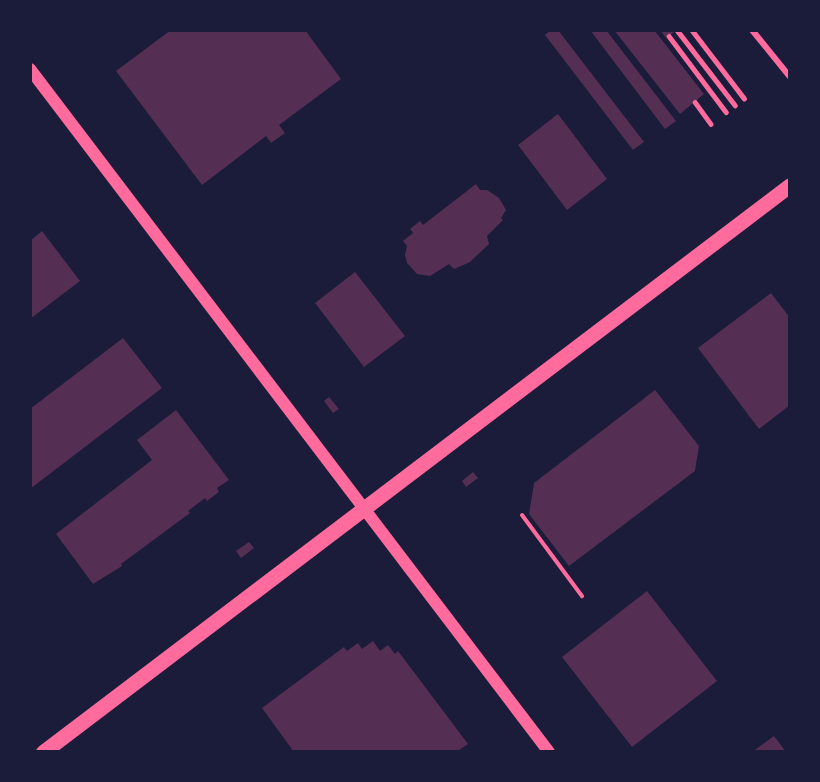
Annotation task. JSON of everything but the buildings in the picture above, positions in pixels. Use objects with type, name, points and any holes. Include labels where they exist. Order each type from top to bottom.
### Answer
[{"type":"main road","points":[[30,69],[549,752]]},
{"type":"main road","points":[[43,752],[790,185]]},
{"type":"street","points":[[752,30],[790,77]]},
{"type":"lane","points":[[677,30],[735,105]]},
{"type":"lane","points":[[692,30],[744,98]]},
{"type":"lane","points":[[669,36],[726,112]]},
{"type":"lane","points":[[694,102],[711,124]]},
{"type":"path","points":[[522,515],[582,596]]}]
